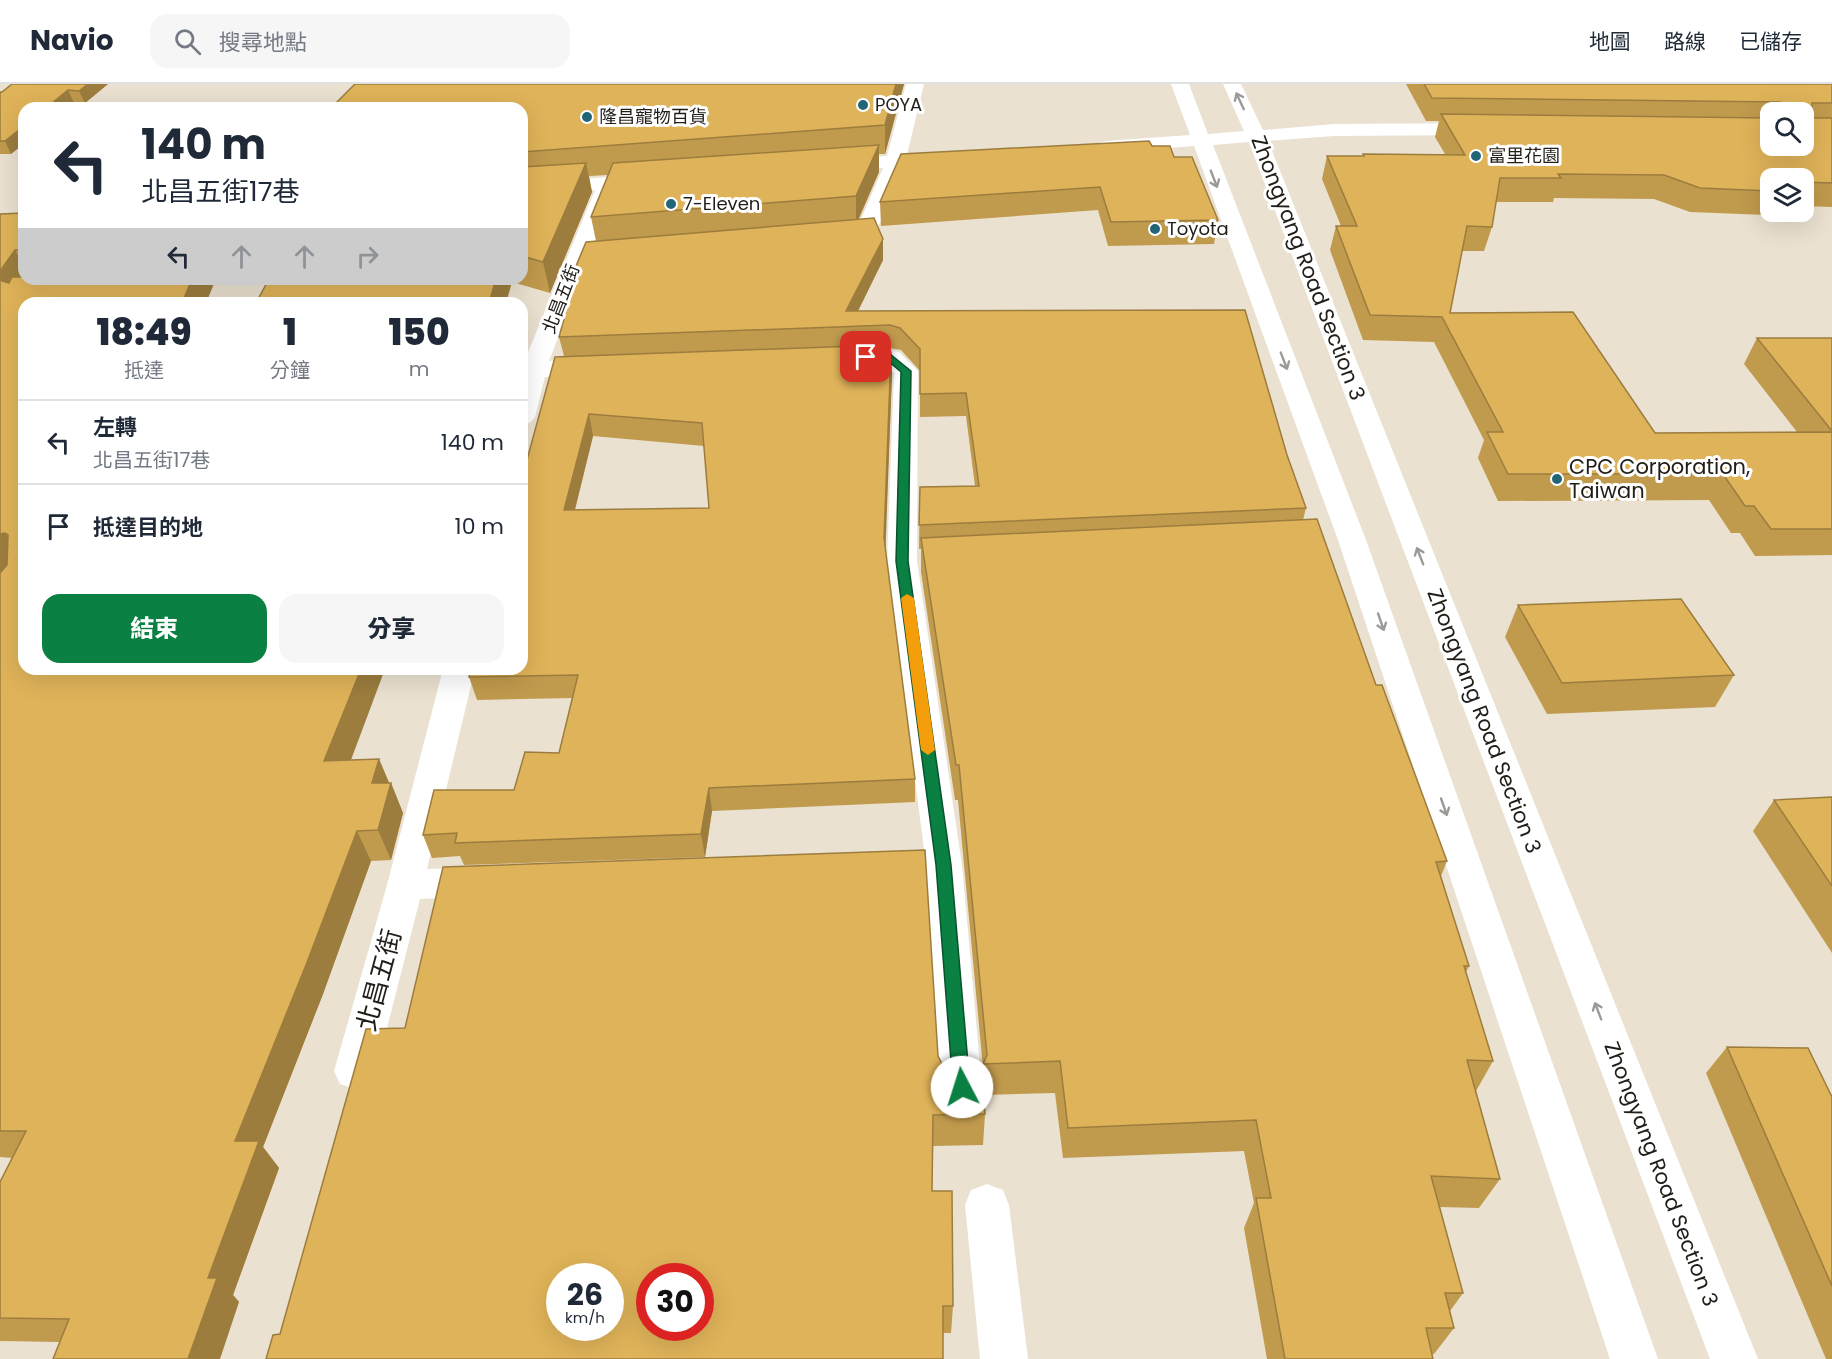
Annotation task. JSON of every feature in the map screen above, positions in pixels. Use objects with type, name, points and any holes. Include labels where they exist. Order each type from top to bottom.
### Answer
[{"type":"street","points":[[820,236],[866,232],[896,161],[915,84]]},
{"type":"street","points":[[1180,84],[1634,1359]]},
{"type":"street","name":"Zhongyang Road Section 3","points":[[1233,84],[1256,136],[1734,1359]]},
{"type":"street","points":[[1083,149],[1334,130],[1493,129]]},
{"type":"street","points":[[816,167],[955,157]]},
{"type":"street","points":[[528,189],[666,178]]},
{"type":"street","name":"北昌五街","points":[[528,369],[608,183]]},
{"type":"street","points":[[577,255],[600,253]]},
{"type":"street","points":[[819,359],[890,357],[906,371],[914,561],[944,865],[962,1087]]},
{"type":"street","points":[[528,369],[629,366]]},
{"type":"street","name":"北昌五街","points":[[346,1105],[405,885],[458,675]]},
{"type":"street","points":[[908,866],[944,865]]},
{"type":"street","points":[[405,885],[513,881]]},
{"type":"street","points":[[987,1205],[1004,1359]]},
{"type":"building","points":[[12,84],[88,84],[79,91],[68,90],[53,102],[18,102],[18,131],[5,141],[0,141],[0,92]]},
{"type":"building","points":[[355,84],[896,84],[885,125],[528,152],[528,102],[337,102]]},
{"type":"building","points":[[1424,84],[1832,84],[1832,103],[1432,98]]},
{"type":"building","points":[[1441,114],[1760,118],[1760,156],[1814,156],[1814,118],[1832,118],[1832,183],[1814,182],[1814,168],[1760,168],[1760,191],[1700,188],[1664,175],[1558,174],[1561,178],[1500,178],[1492,227],[1467,226],[1450,313],[1573,312],[1655,433],[1832,432],[1832,529],[1771,529],[1754,506],[1745,506],[1723,474],[1508,474],[1487,432],[1503,432],[1442,317],[1370,315],[1336,226],[1357,226],[1327,156],[1465,155]]},
{"type":"building","points":[[1149,141],[1152,146],[1170,146],[1174,157],[1192,157],[1218,220],[1111,222],[1100,187],[880,202],[901,154]]},
{"type":"building","points":[[879,145],[856,196],[591,217],[613,163]]},
{"type":"building","points":[[586,163],[543,262],[528,258],[528,167]]},
{"type":"building","points":[[18,213],[18,250],[15,250],[0,271],[0,214]]},
{"type":"building","points":[[874,218],[883,239],[846,311],[1245,310],[1287,455],[1306,508],[919,525],[920,487],[979,486],[966,393],[920,394],[920,349],[900,328],[890,325],[559,337],[575,279],[571,278],[586,242]]},
{"type":"building","points":[[12,277],[18,277],[18,285],[190,285],[184,297],[18,297],[18,675],[359,675],[324,761],[379,759],[372,783],[391,783],[378,830],[357,831],[235,1141],[259,1141],[208,1278],[217,1278],[188,1359],[53,1359],[69,1319],[0,1318],[0,1182],[26,1131],[0,1131],[0,573],[7,565],[8,535],[0,534],[0,279],[9,283]]},
{"type":"building","points":[[266,285],[494,285],[491,297],[259,297]]},
{"type":"building","points":[[1757,338],[1832,338],[1832,431]]},
{"type":"building","points":[[883,345],[891,352],[884,538],[915,779],[709,788],[701,834],[455,843],[457,833],[423,835],[434,790],[514,790],[525,752],[559,753],[578,675],[469,677],[470,675],[528,675],[528,456],[555,357]],"holes":[[[589,414],[702,423],[709,508],[564,510]]]},
{"type":"building","points":[[1317,519],[1376,685],[1382,685],[1447,861],[1436,862],[1469,966],[1464,966],[1493,1061],[1467,1060],[1500,1179],[1431,1176],[1463,1293],[1445,1293],[1454,1328],[1426,1328],[1433,1359],[1285,1359],[1256,1198],[1271,1198],[1256,1120],[1068,1128],[1060,1061],[983,1064],[987,1055],[959,765],[956,765],[921,538]]},
{"type":"building","points":[[1681,599],[1734,675],[1562,683],[1518,605]]},
{"type":"building","points":[[1832,797],[1832,886],[1774,800]]},
{"type":"building","points":[[925,850],[938,1056],[946,1071],[962,1077],[979,1071],[982,1066],[985,1114],[933,1115],[932,1191],[952,1191],[953,1306],[943,1306],[943,1359],[266,1359],[273,1335],[280,1334],[366,1029],[405,1028],[443,867]]},
{"type":"building","points":[[1727,1047],[1808,1048],[1832,1097],[1832,1286]]},
{"type":"slow traffic","points":[[907,598],[928,750]]},
{"type":"place","name":"POYA","points":[[863,105]]},
{"type":"place","name":"隆昌寵物百貨","points":[[587,117]]},
{"type":"place","name":"富里花園","points":[[1476,156]]},
{"type":"place","name":"7-Eleven","points":[[671,204]]},
{"type":"place","name":"Toyota","points":[[1155,229]]},
{"type":"place","name":"CPC Corporation, Taiwan","points":[[1557,479]]},
{"type":"route","points":[[866,357],[890,357],[906,371],[902,561],[944,865],[962,1087]]}]
